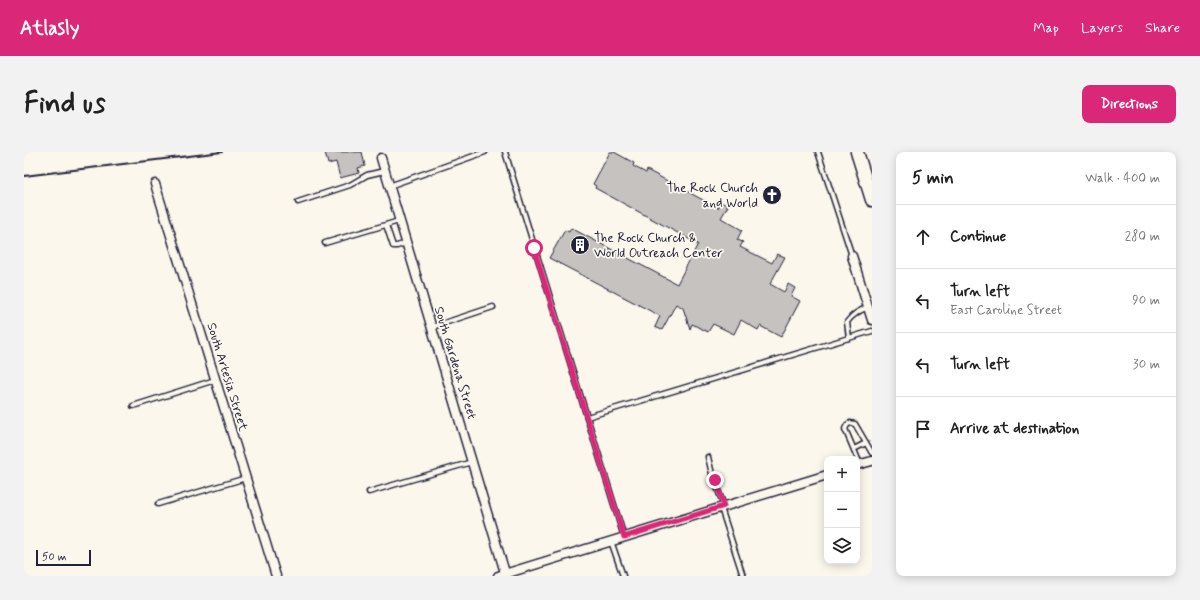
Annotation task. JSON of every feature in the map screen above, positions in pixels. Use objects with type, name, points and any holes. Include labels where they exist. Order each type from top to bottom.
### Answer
[{"type":"main road","points":[[857,152],[872,200]]},
{"type":"street","name":"South Gardena Street","points":[[381,158],[472,462],[503,575]]},
{"type":"street","name":"South Artesia Street","points":[[155,184],[276,576]]},
{"type":"street","points":[[852,256],[872,320]]},
{"type":"street","points":[[860,464],[872,461]]},
{"type":"street","points":[[503,575],[824,475]]},
{"type":"lane","points":[[389,186],[485,152]]},
{"type":"lane","points":[[505,152],[624,537]]},
{"type":"lane","points":[[818,152],[852,256]]},
{"type":"lane","points":[[298,202],[350,184],[367,175],[384,171]]},
{"type":"lane","points":[[325,243],[399,221]]},
{"type":"lane","points":[[386,225],[393,246],[406,243]]},
{"type":"lane","points":[[849,338],[847,322],[851,316],[868,307]]},
{"type":"lane","points":[[431,327],[493,308]]},
{"type":"lane","points":[[587,417],[872,331]]},
{"type":"lane","points":[[134,406],[215,380]]},
{"type":"lane","points":[[856,456],[845,429],[845,426],[849,423],[855,424],[872,453]]},
{"type":"lane","points":[[854,449],[866,443]]},
{"type":"lane","points":[[708,457],[743,576]]},
{"type":"lane","points":[[369,492],[472,462]]},
{"type":"lane","points":[[158,504],[246,478]]},
{"type":"lane","points":[[611,541],[623,576]]},
{"type":"building","points":[[325,152],[362,152],[365,166],[358,168],[359,173],[340,178],[336,162],[328,164]]},
{"type":"building","name":"The Rock Church & World Outreach Center","points":[[610,152],[614,152],[634,163],[633,166],[646,173],[647,170],[718,208],[721,202],[728,206],[721,218],[742,230],[737,240],[743,242],[740,247],[772,263],[777,254],[785,257],[770,284],[784,292],[788,284],[795,288],[791,296],[800,301],[781,337],[760,326],[758,330],[741,320],[734,334],[713,324],[708,332],[692,324],[690,329],[683,308],[676,304],[662,330],[655,327],[660,316],[549,258],[565,230],[569,232],[571,228],[677,284],[698,244],[595,188],[596,186],[593,184]]},
{"type":"railway","points":[[24,176],[222,152]]},
{"type":"place","name":"The Rock Church and World","points":[[772,195]]},
{"type":"place","name":"The Rock Church & World Outreach Center","points":[[580,245]]},
{"type":"route","points":[[534,248],[624,537],[724,506],[715,480]]}]
